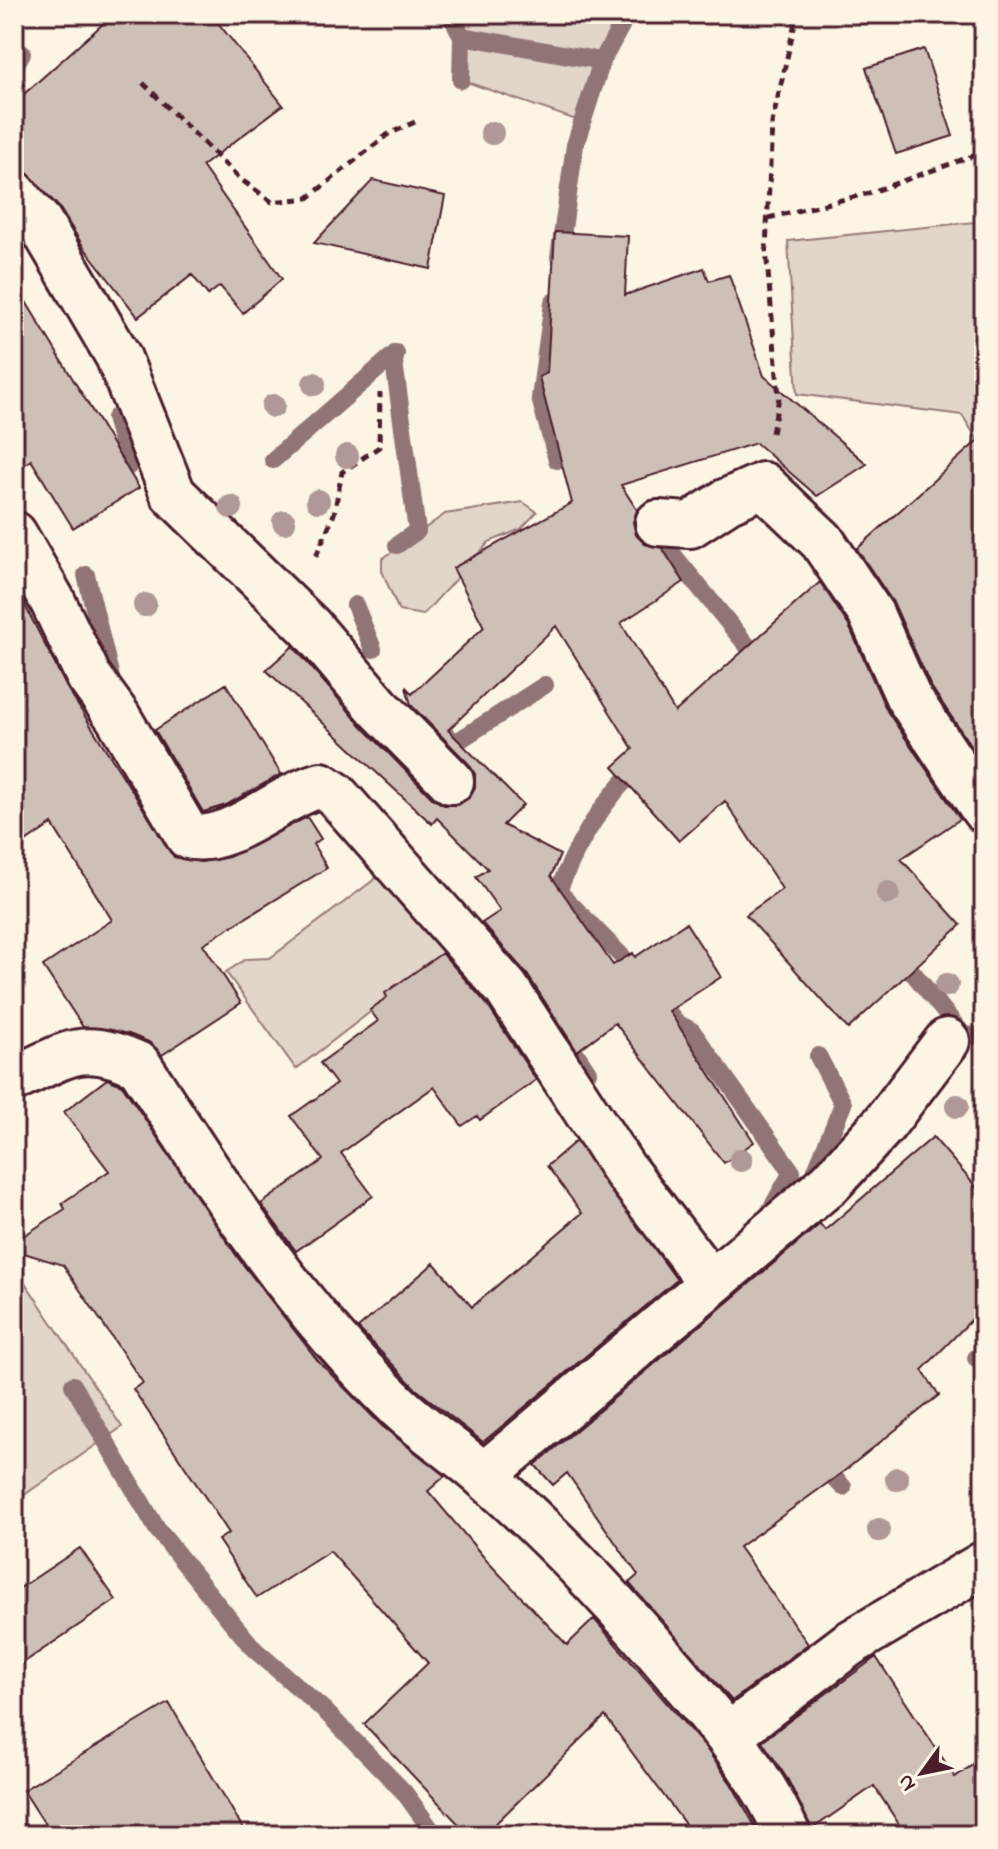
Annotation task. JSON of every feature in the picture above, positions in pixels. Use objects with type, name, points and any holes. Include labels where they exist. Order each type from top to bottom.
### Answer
[{"type":"street","points":[[14,193],[40,223],[118,356],[173,494],[310,627],[378,707],[451,781]]},
{"type":"street","points":[[658,523],[690,525],[727,501],[763,485],[822,541],[871,614],[908,697],[984,810]]},
{"type":"street","points":[[14,534],[52,600],[89,677],[118,717],[188,836],[203,840],[221,834],[301,790],[321,785],[335,794],[506,988],[623,1168],[711,1283]]},
{"type":"street","points":[[484,1475],[830,1183],[885,1123],[947,1041]]},
{"type":"street","points":[[14,1079],[80,1049],[113,1053],[139,1065],[258,1247],[326,1332],[400,1408],[484,1475],[618,1604],[729,1735],[776,1807],[788,1835]]},
{"type":"street","points":[[729,1735],[849,1644],[984,1564]]},
{"type":"path","points":[[763,485],[779,398],[766,249],[772,123],[797,14]]},
{"type":"path","points":[[143,83],[239,178],[272,202],[308,198],[387,135],[417,121]]},
{"type":"path","points":[[768,218],[866,194],[984,152]]},
{"type":"path","points":[[315,557],[334,514],[342,472],[379,447],[380,393]]},
{"type":"shaded area","points":[[450,14],[628,14],[602,61],[582,122],[461,80],[462,36]]},
{"type":"shaded area","points":[[984,221],[984,450],[962,415],[797,394],[788,241]]},
{"type":"shaded area","points":[[523,502],[537,512],[521,529],[489,542],[423,615],[399,611],[382,571],[382,559],[445,514]]},
{"type":"shaded area","points":[[383,873],[447,953],[296,1069],[226,972],[246,959],[270,958]]},
{"type":"shaded area","points":[[14,1266],[122,1427],[14,1502]]},
{"type":"building","points":[[114,14],[211,14],[283,105],[202,166],[282,279],[243,313],[220,286],[208,295],[192,275],[138,317],[83,246],[59,207],[14,159],[14,103]]},
{"type":"building","points":[[924,49],[953,136],[896,154],[866,68]]},
{"type":"building","points":[[373,180],[445,196],[431,269],[314,243]]},
{"type":"building","points":[[555,232],[628,236],[625,295],[704,268],[709,281],[729,275],[764,376],[867,464],[817,496],[756,443],[621,485],[637,510],[633,522],[636,535],[645,544],[662,548],[684,582],[621,623],[675,712],[820,582],[849,626],[887,711],[960,819],[901,859],[961,925],[848,1029],[746,915],[782,889],[725,801],[679,841],[613,767],[633,749],[556,626],[448,730],[523,805],[503,825],[560,855],[551,876],[613,965],[633,953],[635,957],[686,923],[721,977],[669,1011],[754,1142],[724,1163],[615,1023],[577,1051],[527,974],[482,923],[500,911],[476,877],[488,869],[437,818],[432,824],[266,670],[293,646],[360,724],[433,799],[444,805],[457,805],[469,798],[475,787],[475,774],[469,764],[411,705],[406,687],[412,694],[484,627],[453,568],[572,503],[539,377],[547,373]]},
{"type":"building","points":[[14,282],[139,488],[73,528],[31,460],[14,472]]},
{"type":"building","points":[[984,435],[984,765],[930,685],[894,604],[857,549]]},
{"type":"building","points":[[14,584],[67,688],[174,857],[201,862],[229,857],[307,817],[321,839],[313,844],[327,868],[203,944],[241,1003],[162,1055],[149,1042],[129,1034],[83,1027],[43,966],[112,920],[52,824],[14,850]]},
{"type":"building","points":[[226,684],[281,774],[226,805],[203,812],[155,730]]},
{"type":"building","points":[[442,953],[486,1003],[536,1080],[480,1120],[477,1116],[462,1126],[434,1087],[341,1153],[373,1196],[296,1251],[261,1204],[323,1160],[291,1116],[336,1084],[320,1063],[378,1021],[370,1010],[387,997],[385,993]]},
{"type":"building","points":[[107,1079],[122,1085],[238,1258],[319,1362],[382,1426],[445,1476],[428,1491],[487,1561],[567,1645],[594,1619],[705,1747],[732,1785],[760,1835],[693,1835],[605,1716],[484,1835],[469,1835],[364,1724],[428,1663],[330,1551],[257,1598],[218,1540],[229,1533],[133,1389],[143,1383],[63,1265],[14,1250],[14,1242],[65,1209],[62,1203],[109,1171],[64,1112]]},
{"type":"building","points":[[933,1137],[984,1196],[984,1307],[922,1370],[939,1395],[843,1472],[739,1547],[808,1644],[732,1701],[629,1583],[638,1575],[567,1473],[553,1485],[535,1465],[820,1224],[825,1230]]},
{"type":"building","points":[[576,1141],[677,1280],[483,1442],[416,1389],[358,1328],[434,1263],[472,1307],[582,1213],[547,1166]]},
{"type":"building","points":[[80,1548],[116,1600],[14,1669],[14,1592]]},
{"type":"building","points":[[876,1657],[955,1777],[984,1757],[984,1835],[906,1835],[874,1786],[812,1829],[788,1780],[762,1741]]},
{"type":"building","points":[[169,1703],[247,1835],[52,1835],[23,1790]]},
{"type":"waterway","points":[[450,14],[462,36],[461,80]]},
{"type":"waterway","points":[[462,36],[602,61],[621,26],[610,14]]},
{"type":"waterway","points":[[14,67],[22,53]]},
{"type":"waterway","points":[[559,257],[575,145],[602,61]]},
{"type":"waterway","points":[[553,302],[540,398],[557,460]]},
{"type":"waterway","points":[[396,353],[394,362],[417,531],[397,545]]},
{"type":"waterway","points":[[273,460],[396,353]]},
{"type":"waterway","points":[[115,418],[129,466]]},
{"type":"waterway","points":[[661,540],[763,665]]},
{"type":"waterway","points":[[86,575],[114,690]]},
{"type":"waterway","points":[[355,605],[373,649]]},
{"type":"waterway","points":[[442,730],[455,743],[545,685]]},
{"type":"waterway","points":[[640,975],[558,891],[592,823],[641,764]]},
{"type":"waterway","points":[[897,953],[964,1036],[984,1035]]},
{"type":"waterway","points":[[662,1005],[675,1022],[692,1031],[792,1172],[766,1218]]},
{"type":"waterway","points":[[580,1010],[558,1026],[588,1072]]},
{"type":"waterway","points":[[816,1170],[843,1104],[818,1056]]},
{"type":"waterway","points":[[976,1358],[984,1351]]},
{"type":"waterway","points":[[73,1385],[157,1529],[230,1620],[255,1650],[324,1710],[404,1792],[435,1835]]},
{"type":"waterway","points":[[820,1463],[843,1487]]}]
